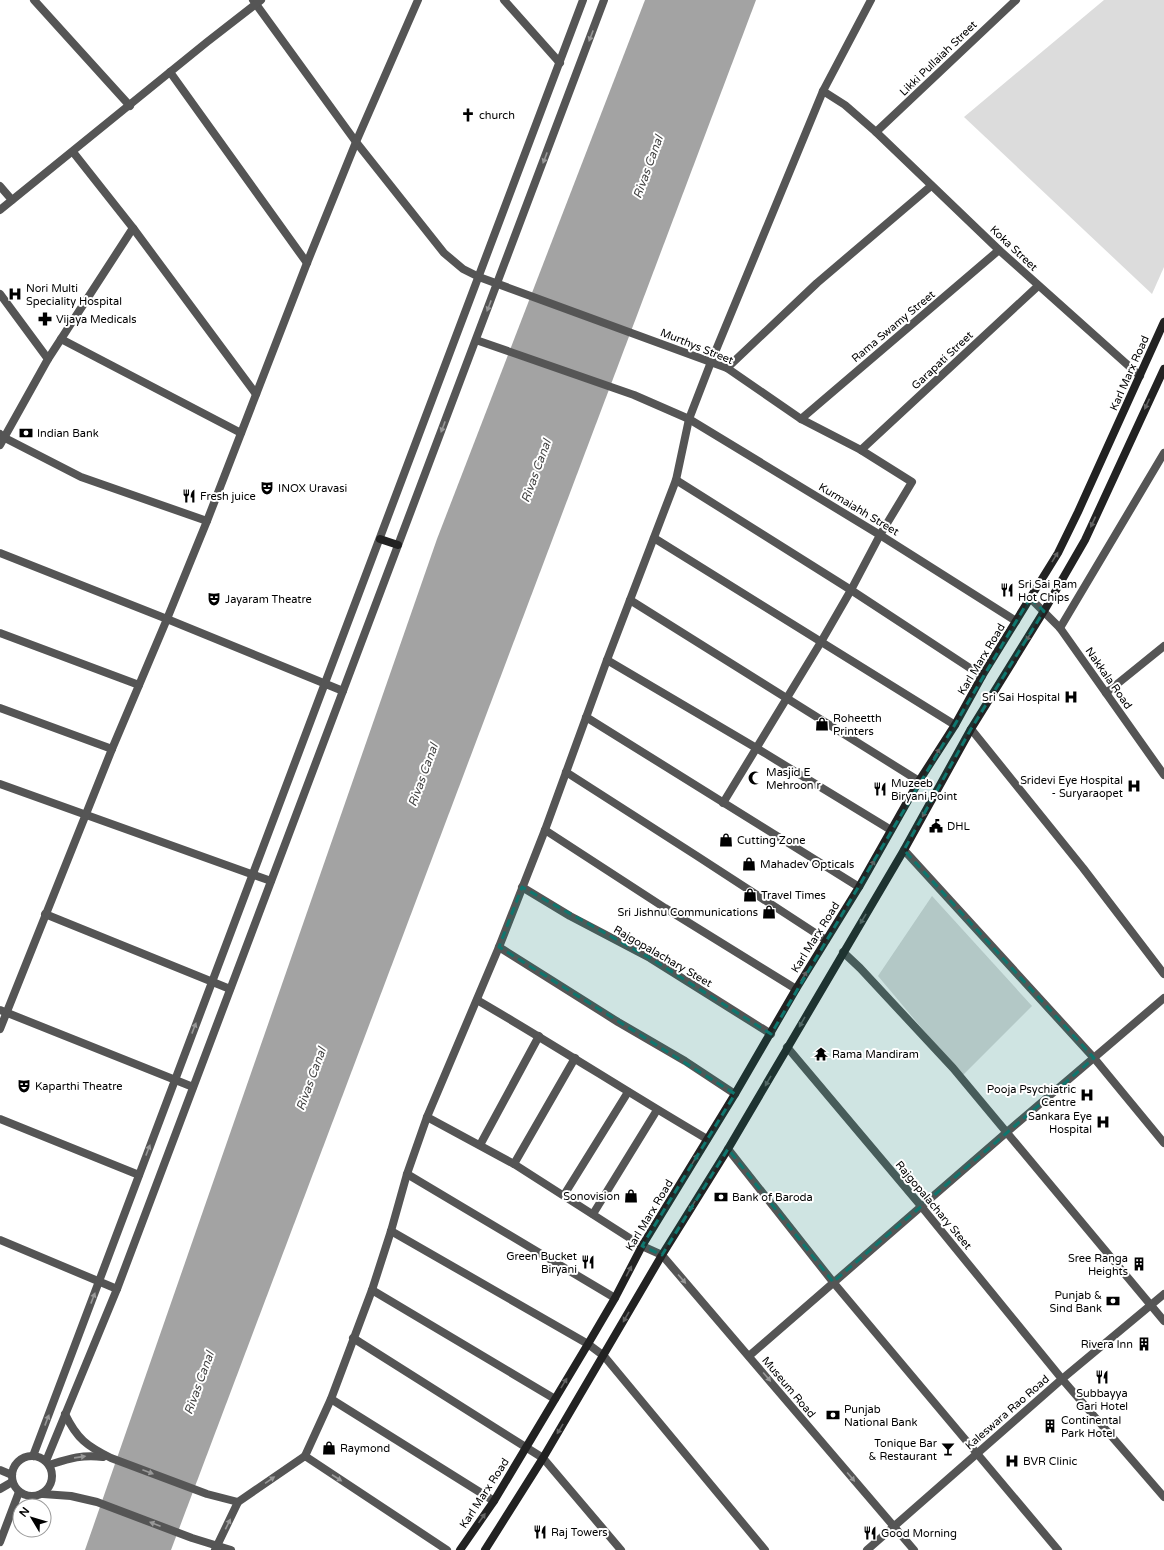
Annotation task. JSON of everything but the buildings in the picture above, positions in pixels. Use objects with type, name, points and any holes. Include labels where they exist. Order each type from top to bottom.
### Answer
[{"type":"main road","name":"Karl Marx Road","points":[[460,1550],[494,1501],[615,1298],[642,1246],[859,887],[919,781],[955,725],[982,676],[1058,553],[1164,322]]},
{"type":"main road","points":[[485,1550],[543,1458],[662,1255],[728,1149],[904,850],[971,729],[1044,611],[1084,540],[1164,369]]},
{"type":"main road","points":[[380,538],[398,545]]},
{"type":"street","points":[[34,0],[130,106]]},
{"type":"street","points":[[0,1029],[3,1011],[45,914],[207,521],[307,263],[356,142],[418,0]]},
{"type":"street","points":[[504,0],[560,63]]},
{"type":"street","points":[[33,1456],[583,0]]},
{"type":"street","points":[[43,1494],[48,1489],[53,1478],[48,1463],[65,1414],[117,1289],[498,284],[604,0]]},
{"type":"street","points":[[216,1547],[238,1502],[305,1456],[331,1399],[372,1290],[391,1232],[407,1174],[428,1118],[499,947],[545,830],[607,660],[676,480],[689,419],[711,362],[823,91],[871,0]]},
{"type":"street","name":"Likki Pullaiah Street","points":[[876,132],[1016,0]]},
{"type":"street","points":[[0,210],[130,106],[257,1]]},
{"type":"street","name":"Murthys Street","points":[[257,1],[356,142],[444,253],[463,268],[479,277],[727,368],[801,419],[861,450],[912,482],[880,535]]},
{"type":"street","points":[[170,72],[307,263]]},
{"type":"street","name":"Koka Street","points":[[823,91],[845,105],[876,132],[999,250],[1140,376]]},
{"type":"street","points":[[73,152],[133,228],[256,394]]},
{"type":"street","points":[[0,186],[12,200]]},
{"type":"street","points":[[727,368],[817,283],[931,186]]},
{"type":"street","points":[[133,228],[48,359],[1,439],[81,477],[207,521]]},
{"type":"street","name":"Rama Swamy Street","points":[[801,419],[999,250]]},
{"type":"street","name":"Garapati Street","points":[[861,450],[1038,286]]},
{"type":"street","points":[[0,294],[48,359]]},
{"type":"street","points":[[61,339],[241,433]]},
{"type":"street","name":"Kurmaiahh Street","points":[[476,340],[634,395],[689,419],[880,535],[1016,621]]},
{"type":"street","points":[[1060,628],[1164,453]]},
{"type":"street","points":[[676,480],[851,590],[982,676]]},
{"type":"street","points":[[723,803],[758,749],[821,642],[880,535]]},
{"type":"street","points":[[654,538],[955,725]]},
{"type":"street","points":[[0,553],[343,691]]},
{"type":"street","name":"Nakkala Road","points":[[1030,598],[1060,628],[1164,774]]},
{"type":"street","points":[[630,600],[919,781]]},
{"type":"street","points":[[0,634],[139,686]]},
{"type":"street","points":[[1106,693],[1164,646]]},
{"type":"street","points":[[607,660],[891,830]]},
{"type":"street","points":[[0,708],[112,749]]},
{"type":"street","points":[[586,717],[859,887]]},
{"type":"street","points":[[971,729],[1088,874],[1164,974]]},
{"type":"street","points":[[566,772],[826,940]]},
{"type":"street","points":[[0,784],[271,881]]},
{"type":"street","points":[[545,830],[665,908],[796,989]]},
{"type":"street","points":[[904,850],[1094,1058],[1164,1143]]},
{"type":"street","name":"Rajgopalachary Steet","points":[[522,887],[570,916],[650,958],[771,1034]]},
{"type":"street","points":[[45,914],[230,988]]},
{"type":"street","points":[[499,947],[618,1022],[685,1061],[735,1094]]},
{"type":"street","points":[[843,952],[860,968],[948,1063],[1164,1322]]},
{"type":"street","points":[[749,1356],[921,1206],[1164,998]]},
{"type":"street","points":[[477,1000],[539,1036],[657,1110],[707,1139]]},
{"type":"street","points":[[3,1011],[193,1087]]},
{"type":"street","points":[[480,1144],[539,1036]]},
{"type":"street","name":"Rajgopalachary Steet","points":[[787,1047],[921,1206],[1062,1379],[1164,1497]]},
{"type":"street","points":[[514,1164],[575,1058]]},
{"type":"street","points":[[564,1195],[628,1092]]},
{"type":"street","points":[[593,1214],[657,1110]]},
{"type":"street","name":"Museum Road","points":[[428,1118],[480,1144],[564,1195],[642,1246],[662,1255],[914,1550]]},
{"type":"street","points":[[0,1119],[139,1175]]},
{"type":"street","points":[[728,1149],[833,1282],[1058,1550]]},
{"type":"street","points":[[407,1174],[615,1298]]},
{"type":"street","points":[[391,1232],[588,1344],[604,1356],[765,1550]]},
{"type":"street","points":[[0,1240],[117,1289]]},
{"type":"street","points":[[372,1290],[555,1399]]},
{"type":"street","name":"Kaleswara Rao Road","points":[[867,1550],[1062,1379],[1098,1350],[1150,1304],[1164,1294]]},
{"type":"street","points":[[353,1338],[543,1458],[621,1550]]},
{"type":"street","points":[[331,1399],[494,1501]]},
{"type":"street","points":[[65,1414],[73,1430],[83,1441],[96,1451],[207,1494],[238,1502]]},
{"type":"street","points":[[0,1488],[12,1478],[16,1464],[21,1459],[26,1457],[33,1456],[48,1463],[90,1455],[111,1458]]},
{"type":"street","points":[[305,1456],[447,1550]]},
{"type":"street","points":[[0,1470],[12,1478],[19,1492],[31,1497],[43,1494],[71,1496],[97,1502],[216,1547],[231,1550]]},
{"type":"street","points":[[0,1542],[19,1492]]},
{"type":"highlighted area","points":[[1030,598],[1044,611],[971,729],[904,850],[1094,1058],[833,1282],[728,1149],[662,1255],[642,1246],[735,1094],[499,947],[522,887],[650,958],[771,1034]]},
{"type":"shaded area","points":[[1104,0],[1164,0],[1164,267],[1152,294],[964,117]]},
{"type":"shaded area","points":[[932,896],[1032,1006],[962,1076],[878,976]]},
{"type":"water","name":"Rivas Canal","points":[[645,0],[756,0],[171,1550],[85,1550],[437,539]]},
{"type":"place","name":"church","points":[[468,115]]},
{"type":"place","name":"Nori Multi Speciality Hospital","points":[[15,294]]},
{"type":"place","name":"Vijaya Medicals","points":[[45,319]]},
{"type":"place","name":"Indian Bank","points":[[26,433]]},
{"type":"place","name":"INOX Uravasi","points":[[267,488]]},
{"type":"place","name":"Fresh juice","points":[[189,496]]},
{"type":"place","name":"Sri Sai Ram Hot Chips","points":[[1007,590]]},
{"type":"place","name":"Jayaram Theatre","points":[[214,599]]},
{"type":"place","name":"Sri Sai Hospital","points":[[1071,697]]},
{"type":"place","name":"Roheetth Printers","points":[[822,724]]},
{"type":"place","name":"Masjid E Mehroon r","points":[[755,778]]},
{"type":"place","name":"Sridevi Eye Hospital - Suryaraopet","points":[[1134,786]]},
{"type":"place","name":"Muzeeb Biryani Point","points":[[880,789]]},
{"type":"place","name":"DHL","points":[[936,826]]},
{"type":"place","name":"Cutting Zone","points":[[726,840]]},
{"type":"place","name":"Mahadev Opticals","points":[[749,864]]},
{"type":"place","name":"Travel Times","points":[[750,895]]},
{"type":"place","name":"Sri Jishnu Communications","points":[[769,912]]},
{"type":"place","name":"Rama Mandiram","points":[[821,1054]]},
{"type":"place","name":"Kaparthi Theatre","points":[[24,1086]]},
{"type":"place","name":"Pooja Psychiatric Centre","points":[[1087,1095]]},
{"type":"place","name":"Sankara Eye Hospital","points":[[1103,1122]]},
{"type":"place","name":"Sonovision","points":[[631,1196]]},
{"type":"place","name":"Bank of Baroda","points":[[721,1197]]},
{"type":"place","name":"Green Bucket Biryani","points":[[588,1262]]},
{"type":"place","name":"Sree Ranga Heights","points":[[1139,1264]]},
{"type":"place","name":"Punjab & Sind Bank","points":[[1113,1301]]},
{"type":"place","name":"Rivera Inn","points":[[1144,1344]]},
{"type":"place","name":"Subbayya Gari Hotel","points":[[1102,1377]]},
{"type":"place","name":"Punjab National Bank","points":[[833,1415]]},
{"type":"place","name":"Continental Park Hotel","points":[[1050,1426]]},
{"type":"place","name":"Raymond","points":[[329,1448]]},
{"type":"place","name":"Tonique Bar & Restaurant","points":[[948,1449]]},
{"type":"place","name":"BVR Clinic","points":[[1012,1461]]},
{"type":"place","name":"Raj Towers","points":[[540,1532]]},
{"type":"place","name":"Good Morning","points":[[870,1533]]}]
